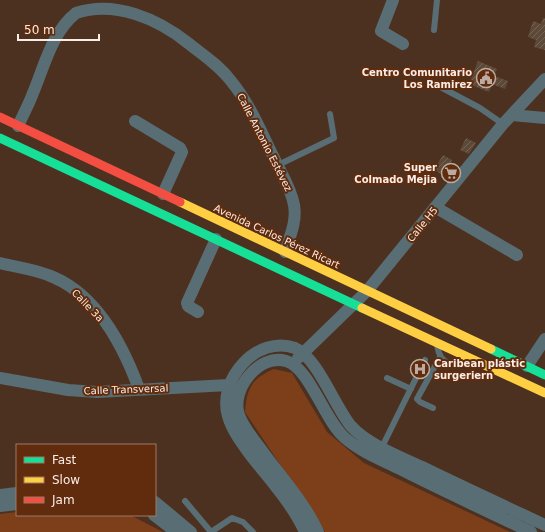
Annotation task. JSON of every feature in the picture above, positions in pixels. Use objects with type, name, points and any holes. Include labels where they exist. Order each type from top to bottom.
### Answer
[{"type":"main road","name":"Avenida Carlos Pérez Ricart","points":[[0,117],[545,375]]},
{"type":"main road","points":[[0,138],[545,393]]},
{"type":"street","points":[[393,0],[381,31],[403,44]]},
{"type":"street","name":"Calle Antonio Estévez","points":[[18,126],[33,95],[50,50],[64,25],[76,13],[90,6],[104,2],[119,2],[135,6],[154,16],[215,64],[231,80],[243,97],[292,193],[295,219],[285,252]]},
{"type":"street","name":"Calle H5","points":[[293,364],[302,353],[367,291],[503,124],[543,87]]},
{"type":"street","points":[[512,115],[545,118]]},
{"type":"street","points":[[135,121],[180,148],[182,152],[163,194]]},
{"type":"street","points":[[435,207],[517,255]]},
{"type":"street","points":[[198,312],[188,306],[187,303],[216,239]]},
{"type":"street","name":"Calle 3a","points":[[0,263],[48,275],[68,285],[82,297],[113,334],[129,362],[139,389]]},
{"type":"street","points":[[527,366],[545,339]]},
{"type":"street","points":[[305,532],[292,510],[240,439],[226,396],[229,385],[247,359],[257,351],[265,348],[286,346],[302,353],[318,372],[351,426],[382,447],[545,525]]},
{"type":"street","points":[[233,415],[241,388],[248,376],[257,368],[270,361],[280,359],[293,364],[303,372],[325,412],[336,428],[351,442],[426,482],[531,532]]},
{"type":"street","name":"Calle Transversal","points":[[0,378],[68,390],[97,392],[229,385]]},
{"type":"street","points":[[233,415],[246,429],[300,502],[318,532]]},
{"type":"street","points":[[0,495],[16,492]]},
{"type":"street","points":[[156,503],[191,532]]},
{"type":"street","points":[[0,506],[16,504]]},
{"type":"street","points":[[155,516],[176,532]]},
{"type":"lane","points":[[434,30],[437,0]]},
{"type":"lane","points":[[429,81],[480,108],[503,124]]},
{"type":"lane","points":[[278,165],[334,138],[330,114]]},
{"type":"lane","points":[[433,408],[420,402],[417,398],[440,357],[437,343]]},
{"type":"lane","points":[[440,357],[450,364],[458,365],[475,361]]},
{"type":"lane","points":[[382,447],[425,360]]},
{"type":"lane","points":[[387,378],[411,389]]},
{"type":"lane","points":[[185,501],[211,532],[232,518],[243,522],[253,532]]},
{"type":"shaded area","points":[[274,369],[292,373],[327,432],[364,463],[510,532],[325,532],[245,412],[247,397],[252,385],[260,377]]},
{"type":"shaded area","points":[[16,512],[16,516],[132,516],[163,532],[0,532],[0,514]]},
{"type":"building","points":[[543,18],[545,18],[545,50],[534,47],[536,40],[528,37],[533,21],[541,24]]},
{"type":"building","name":"Centro Comunitario Los Ramirez","points":[[478,61],[497,69],[494,76],[508,81],[505,89],[492,84],[489,92],[469,84]]},
{"type":"building","points":[[466,138],[476,143],[469,154],[460,150]]},
{"type":"building","points":[[443,155],[452,160],[449,165],[456,169],[449,179],[434,170]]},
{"type":"traffic: fast","points":[[0,138],[362,308]]},
{"type":"traffic: fast","points":[[491,349],[545,375]]},
{"type":"traffic: slow","points":[[180,202],[491,349]]},
{"type":"traffic: slow","points":[[362,308],[545,393]]},
{"type":"traffic: jam","points":[[0,117],[180,202]]},
{"type":"place","name":"Centro Comunitario Los Ramirez","points":[[486,78]]},
{"type":"place","name":"Super Colmado Mejia","points":[[451,173]]},
{"type":"place","name":"Caribean plástic surgeriern","points":[[420,369]]}]
